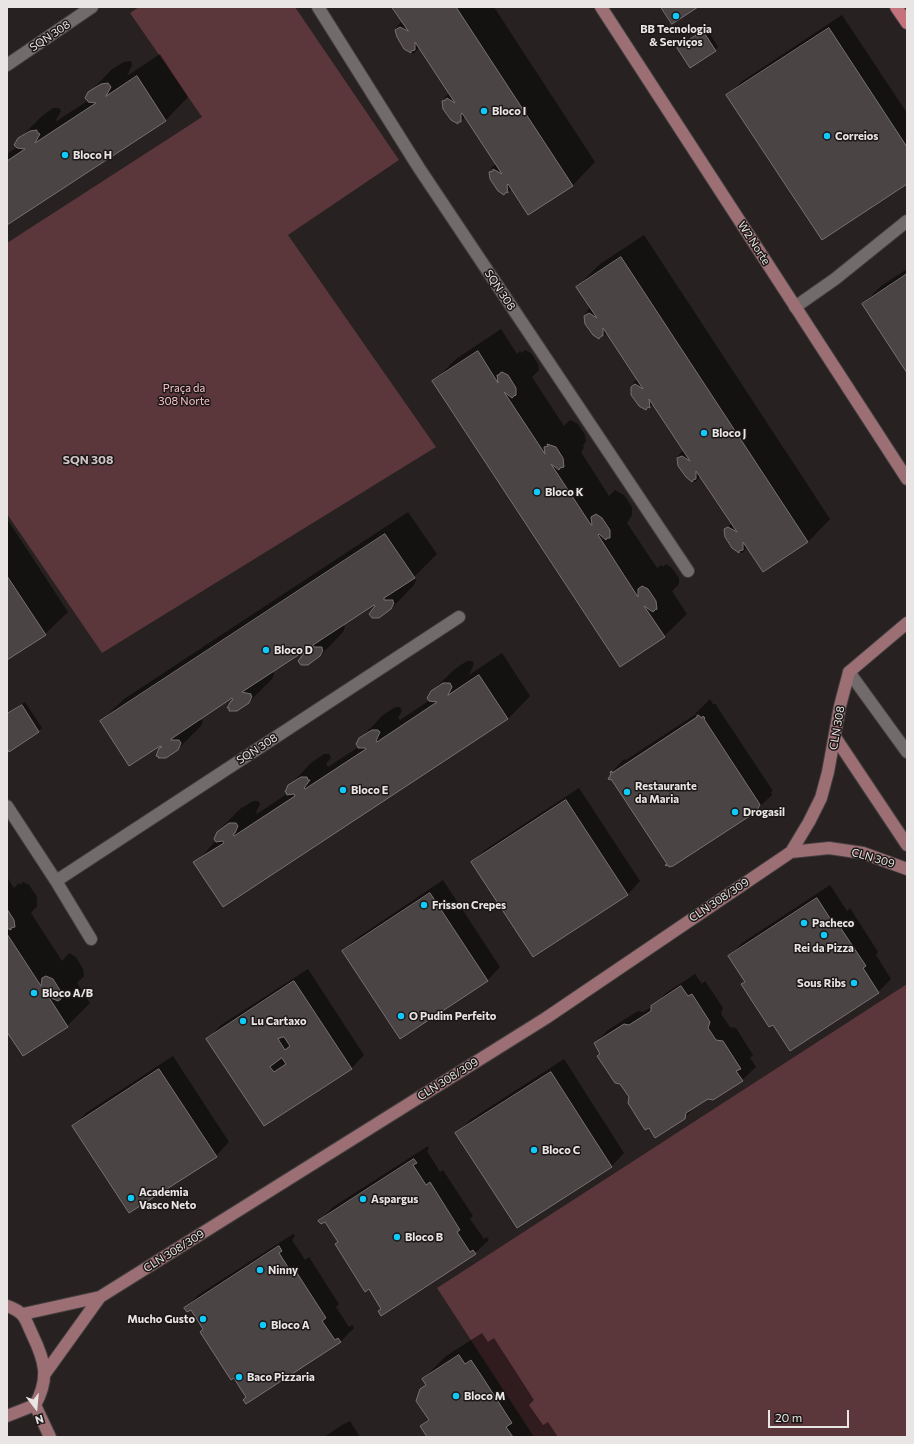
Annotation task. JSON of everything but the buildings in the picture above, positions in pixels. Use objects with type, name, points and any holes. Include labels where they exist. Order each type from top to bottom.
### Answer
[{"type":"main road","points":[[896,7],[907,23]]},
{"type":"street","name":"SQN 308","points":[[7,65],[92,7]]},
{"type":"street","name":"SQN 308","points":[[318,7],[419,168],[688,570]]},
{"type":"street","name":"W2 Norte","points":[[601,7],[907,479]]},
{"type":"street","points":[[795,307],[834,279],[907,221]]},
{"type":"street","name":"SQN 308","points":[[56,881],[459,617]]},
{"type":"street","points":[[907,623],[849,672],[907,752]]},
{"type":"street","name":"CLN 308","points":[[791,852],[821,798],[828,772],[840,706],[849,672]]},
{"type":"street","points":[[835,737],[907,845]]},
{"type":"street","points":[[7,806],[56,881],[91,939]]},
{"type":"street","name":"CLN 309","points":[[791,852],[829,848],[863,853],[907,869]]},
{"type":"street","name":"CLN 308/309","points":[[23,1314],[100,1297],[546,1018],[791,852]]},
{"type":"street","name":"CLN 308/309","points":[[44,1375],[100,1297]]},
{"type":"street","points":[[7,1306],[23,1314],[42,1356],[44,1375],[42,1392],[35,1405],[7,1416]]},
{"type":"street","points":[[35,1405],[50,1437]]},
{"type":"green space","name":"Praça da 308 Norte","points":[[139,7],[295,7],[399,160],[288,235],[436,447],[102,653],[7,514],[7,243],[202,117],[130,13]]},
{"type":"green space","points":[[907,984],[907,1437],[534,1437],[437,1288]]},
{"type":"place","name":"BB Tecnologia & Serviços","points":[[676,16]]},
{"type":"place","name":"Bloco I","points":[[484,111]]},
{"type":"place","name":"Correios","points":[[827,136]]},
{"type":"place","name":"Bloco H","points":[[65,155]]},
{"type":"place","name":"Bloco J","points":[[704,433]]},
{"type":"place","name":"Bloco K","points":[[537,492]]},
{"type":"place","name":"Bloco D","points":[[266,650]]},
{"type":"place","name":"Bloco E","points":[[343,790]]},
{"type":"place","name":"Restaurante da Maria","points":[[627,792]]},
{"type":"place","name":"Drogasil","points":[[735,812]]},
{"type":"place","name":"Frisson Crepes","points":[[424,905]]},
{"type":"place","name":"Pacheco","points":[[804,923]]},
{"type":"place","name":"Rei da Pizza","points":[[824,935]]},
{"type":"place","name":"Sous Ribs","points":[[854,983]]},
{"type":"place","name":"Bloco A/B","points":[[34,993]]},
{"type":"place","name":"O Pudim Perfeito","points":[[401,1016]]},
{"type":"place","name":"Lu Cartaxo","points":[[243,1021]]},
{"type":"place","name":"Bloco C","points":[[534,1150]]},
{"type":"place","name":"Academia Vasco Neto","points":[[131,1198]]},
{"type":"place","name":"Aspargus","points":[[363,1199]]},
{"type":"place","name":"Bloco B","points":[[397,1237]]},
{"type":"place","name":"Ninny","points":[[260,1270]]},
{"type":"place","name":"Mucho Gusto","points":[[203,1319]]},
{"type":"place","name":"Bloco A","points":[[263,1325]]},
{"type":"place","name":"Baco Pizzaria","points":[[239,1377]]},
{"type":"place","name":"Bloco M","points":[[456,1396]]},
{"type":"district","name":"SQN 308","points":[[88,460]]}]
